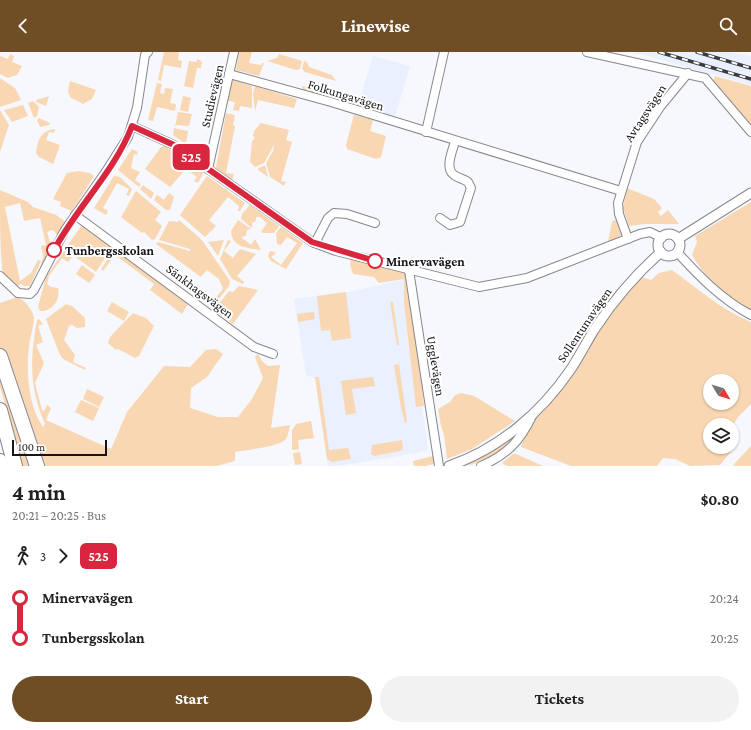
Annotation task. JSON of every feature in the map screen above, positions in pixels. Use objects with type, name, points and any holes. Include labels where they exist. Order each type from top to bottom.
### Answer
[{"type":"highway","points":[[0,356],[37,466]]},
{"type":"highway","points":[[0,410],[15,466]]},
{"type":"highway","points":[[0,461],[1,466]]},
{"type":"street","name":"Studievägen","points":[[208,169],[234,52]]},
{"type":"street","points":[[426,132],[444,52]]},
{"type":"street","points":[[587,52],[688,73],[705,78],[711,83],[751,132]]},
{"type":"street","points":[[0,276],[18,293],[30,294],[36,286],[64,230],[121,149],[132,126],[137,108],[144,53]]},
{"type":"street","name":"Avtagsvägen","points":[[628,239],[619,214],[618,203],[637,142],[660,107],[688,73]]},
{"type":"street","name":"Folkungavägen","points":[[229,74],[323,100],[455,142],[622,191]]},
{"type":"street","points":[[132,126],[174,145],[315,243],[479,288],[527,278],[650,232],[662,238]]},
{"type":"street","points":[[440,218],[450,225],[460,222],[470,188],[468,182],[454,175],[450,170],[449,164],[455,142]]},
{"type":"street","points":[[678,239],[751,193]]},
{"type":"street","points":[[315,243],[328,218],[334,213],[347,214],[375,223]]},
{"type":"street","name":"Sänkhagsvägen","points":[[75,215],[254,346],[273,354]]},
{"type":"street","points":[[670,234],[678,239],[680,246],[677,252],[668,256],[661,252],[659,243],[662,238],[670,234]]},
{"type":"street","name":"Sollentunavägen","points":[[449,466],[477,454],[503,439],[532,415],[570,370],[620,294],[642,269],[661,252]]},
{"type":"street","points":[[677,252],[714,290],[736,307],[751,315]]},
{"type":"street","name":"Ugglevägen","points":[[409,270],[439,466]]},
{"type":"street","name":"Sollentunavägen","points":[[481,466],[494,460],[518,442],[532,415]]},
{"type":"shaded area","points":[[164,52],[179,52],[178,60],[182,61],[181,68],[164,65],[161,81],[158,80]]},
{"type":"shaded area","points":[[239,52],[252,52],[249,63],[261,65],[264,63],[259,76],[236,70]]},
{"type":"shaded area","points":[[633,52],[730,52],[751,56],[751,85]]},
{"type":"shaded area","points":[[10,54],[14,56],[12,62],[22,66],[17,75],[8,78],[0,74],[0,56],[8,59]]},
{"type":"shaded area","points":[[279,54],[302,61],[300,69],[296,70],[267,61],[277,58]]},
{"type":"shaded area","points":[[373,56],[410,66],[394,120],[357,108]]},
{"type":"shaded area","points":[[198,59],[202,62],[201,68],[197,68],[193,88],[184,86],[189,61],[196,62]]},
{"type":"shaded area","points":[[304,61],[307,62],[309,67],[332,75],[336,81],[305,72],[302,69]]},
{"type":"shaded area","points":[[715,76],[751,86],[751,127],[713,81]]},
{"type":"shaded area","points":[[0,78],[15,88],[21,100],[0,107]]},
{"type":"shaded area","points":[[233,80],[252,86],[252,108],[240,106],[239,111],[233,110],[235,102],[228,101]]},
{"type":"shaded area","points":[[70,81],[96,90],[92,99],[83,104],[70,97],[68,91]]},
{"type":"shaded area","points":[[157,83],[162,84],[160,93],[164,94],[165,88],[173,89],[170,103],[176,104],[175,111],[157,107],[153,121],[148,120]]},
{"type":"shaded area","points":[[255,86],[297,99],[294,108],[258,100],[255,111],[253,94]]},
{"type":"shaded area","points":[[302,86],[318,89],[320,91],[317,94],[303,90]]},
{"type":"shaded area","points":[[49,96],[46,106],[36,102],[36,100]]},
{"type":"shaded area","points":[[183,96],[191,98],[188,112],[180,110]]},
{"type":"shaded area","points":[[33,101],[39,107],[37,116],[34,118],[28,103]]},
{"type":"shaded area","points":[[23,105],[28,116],[12,122],[4,110]]},
{"type":"shaded area","points":[[0,110],[9,125],[0,152]]},
{"type":"shaded area","points":[[178,112],[192,114],[189,126],[177,125],[175,127]]},
{"type":"shaded area","points":[[226,113],[235,115],[233,125],[235,126],[226,173],[234,174],[232,181],[217,170],[216,167]]},
{"type":"shaded area","points":[[354,115],[373,120],[370,131],[386,136],[381,157],[376,159],[347,149],[346,145]]},
{"type":"shaded area","points":[[39,118],[50,123],[49,125],[40,127],[37,120]]},
{"type":"shaded area","points":[[261,123],[289,130],[286,140],[292,142],[281,181],[286,182],[284,186],[270,177],[266,163],[273,151],[274,145],[264,163],[255,167],[250,162],[252,141],[255,138],[253,136],[254,131]]},
{"type":"shaded area","points":[[174,128],[188,131],[186,144],[173,135]]},
{"type":"shaded area","points":[[55,129],[54,133],[49,132],[46,140],[60,145],[53,164],[39,157],[36,153],[39,140],[43,134]]},
{"type":"shaded area","points":[[192,143],[206,146],[203,155],[190,147]]},
{"type":"shaded area","points":[[165,146],[204,172],[198,183],[194,181],[197,177],[186,169],[170,187],[145,169],[161,147]]},
{"type":"shaded area","points":[[132,149],[138,152],[137,155],[134,154],[131,168],[140,172],[135,180],[141,184],[139,187],[118,170]]},
{"type":"shaded area","points":[[265,165],[268,177],[257,169]]},
{"type":"shaded area","points":[[78,171],[90,173],[94,176],[72,211],[60,206],[61,202],[53,199],[67,173]]},
{"type":"shaded area","points":[[114,176],[120,177],[132,189],[129,196],[126,195],[129,189],[117,183],[103,208],[108,211],[106,215],[94,208]]},
{"type":"shaded area","points":[[207,176],[245,203],[240,211],[238,211],[239,206],[228,197],[209,220],[216,226],[205,237],[180,215]]},
{"type":"shaded area","points":[[143,185],[154,193],[151,199],[140,189]]},
{"type":"shaded area","points":[[627,188],[654,199],[662,208],[658,212],[661,216],[668,210],[679,224],[644,224],[629,226],[623,208]]},
{"type":"shaded area","points":[[0,190],[28,202],[33,207],[56,215],[70,225],[58,236],[53,230],[47,232],[50,242],[59,240],[47,262],[41,267],[43,256],[41,246],[46,245],[40,218],[24,221],[20,203],[5,207],[20,281],[31,273],[38,260],[41,261],[30,286],[24,286],[21,284],[16,287],[3,274]]},
{"type":"shaded area","points":[[136,191],[161,212],[155,220],[162,226],[155,239],[152,240],[144,232],[142,233],[121,217]]},
{"type":"shaded area","points":[[169,193],[174,197],[170,210],[166,210],[154,200],[157,195],[164,200]]},
{"type":"shaded area","points":[[751,202],[751,310],[734,300],[718,287],[703,271],[692,255],[697,242],[695,236]]},
{"type":"shaded area","points":[[250,205],[279,226],[274,233],[261,232],[267,223],[260,217],[256,217],[256,221],[252,223],[252,228],[241,219],[242,214]]},
{"type":"shaded area","points":[[179,220],[202,240],[230,281],[229,286],[215,304],[212,302],[223,289],[219,279],[207,270],[201,277],[156,244],[158,242],[190,251],[190,249],[159,240],[169,221],[178,222]]},
{"type":"shaded area","points":[[238,220],[251,229],[247,230],[246,236],[241,237],[251,245],[255,239],[261,250],[242,246],[234,241],[231,231]]},
{"type":"shaded area","points":[[616,220],[621,234],[618,238],[608,242],[612,221]]},
{"type":"shaded area","points":[[82,225],[112,247],[96,272],[65,249]]},
{"type":"shaded area","points":[[281,227],[303,243],[286,269],[271,261],[268,256],[270,251],[275,252],[275,254],[271,257],[281,265],[297,243],[287,237],[281,245],[277,244],[276,233]]},
{"type":"shaded area","points":[[224,240],[218,256],[208,242]]},
{"type":"shaded area","points":[[228,240],[231,241],[224,251],[233,258],[240,249],[256,254],[237,276],[244,282],[243,284],[232,279],[220,259]]},
{"type":"shaded area","points":[[114,249],[188,304],[182,314],[150,290],[154,284],[115,255],[103,271],[101,269]]},
{"type":"shaded area","points":[[64,251],[72,257],[68,262],[62,258],[49,276],[47,284],[51,287],[58,288],[59,292],[57,301],[48,310],[40,311],[38,307],[46,277]]},
{"type":"shaded area","points":[[351,258],[407,272],[419,355],[424,406],[416,407],[404,302],[404,279],[379,283],[374,277],[353,274],[350,265]]},
{"type":"shaded area","points":[[82,265],[95,275],[89,283],[76,274]]},
{"type":"shaded area","points":[[672,270],[730,312],[751,322],[751,404],[737,418],[703,418],[703,454],[729,454],[720,465],[690,466],[675,459],[663,458],[657,466],[571,466],[521,447],[525,434],[533,421],[639,276],[651,280],[659,273]]},
{"type":"shaded area","points":[[406,279],[428,451],[339,466],[328,466],[315,378],[306,375],[294,299],[348,292]]},
{"type":"shaded area","points":[[239,286],[258,290],[233,324],[214,310],[229,291],[233,292]]},
{"type":"shaded area","points":[[346,292],[351,338],[332,341],[330,330],[321,331],[317,296]]},
{"type":"shaded area","points":[[17,297],[28,305],[34,318],[29,346],[28,377],[34,409],[43,427],[45,424],[36,398],[32,373],[33,348],[37,320],[39,319],[43,324],[38,326],[43,342],[36,345],[44,363],[35,383],[42,410],[44,411],[47,405],[51,408],[46,420],[111,449],[127,412],[164,366],[190,367],[206,350],[216,349],[223,354],[207,377],[191,388],[190,408],[218,417],[238,417],[252,399],[263,378],[255,357],[258,354],[262,361],[268,366],[280,365],[271,428],[290,425],[287,437],[285,440],[275,445],[235,452],[235,461],[217,466],[39,466],[0,355],[0,303]]},
{"type":"shaded area","points":[[112,302],[129,312],[124,321],[107,311]]},
{"type":"shaded area","points":[[390,302],[393,302],[399,345],[397,345]]},
{"type":"shaded area","points":[[66,304],[72,306],[85,318],[85,327],[77,328],[72,325],[69,326],[64,340],[75,355],[73,362],[86,368],[85,370],[63,359],[46,319]]},
{"type":"shaded area","points":[[314,312],[315,319],[298,322],[297,314]]},
{"type":"shaded area","points":[[133,313],[146,318],[154,326],[139,356],[135,358],[118,349],[116,350],[108,343],[110,337]]},
{"type":"shaded area","points":[[399,364],[407,422],[405,423],[394,365]]},
{"type":"shaded area","points":[[0,374],[32,466],[22,466],[0,387]]},
{"type":"shaded area","points":[[315,377],[319,377],[329,450],[348,448],[351,459],[332,462],[327,459]]},
{"type":"shaded area","points":[[373,377],[375,386],[352,389],[356,413],[346,415],[341,381]]},
{"type":"shaded area","points":[[87,389],[104,397],[99,407],[83,399]]},
{"type":"shaded area","points":[[461,393],[474,396],[515,421],[472,449],[447,459],[444,435],[438,409],[450,402],[455,395]]},
{"type":"shaded area","points":[[81,400],[99,408],[93,421],[75,412]]},
{"type":"shaded area","points":[[311,421],[314,438],[298,440],[299,449],[292,450],[292,430],[296,424]]},
{"type":"shaded area","points":[[524,427],[510,442],[487,459],[478,463],[458,466]]},
{"type":"shaded area","points":[[402,440],[403,449],[400,451],[375,456],[371,454],[372,445]]},
{"type":"shaded area","points":[[751,446],[751,466],[733,466],[735,463]]},
{"type":"shaded area","points":[[300,452],[302,464],[295,465],[293,453]]},
{"type":"shaded area","points":[[513,454],[543,466],[507,466],[502,463]]},
{"type":"shaded area","points":[[433,456],[436,463],[426,466],[414,466],[413,461]]},
{"type":"railway","points":[[659,52],[751,79]]},
{"type":"railway","points":[[697,52],[751,68]]},
{"type":"bus line","name":"525","points":[[54,250],[64,230],[121,149],[132,126],[174,145],[312,242],[375,261]]},
{"type":"place","name":"Tunbergsskolan","points":[[54,250]]},
{"type":"place","name":"Minervavägen","points":[[375,261]]}]
